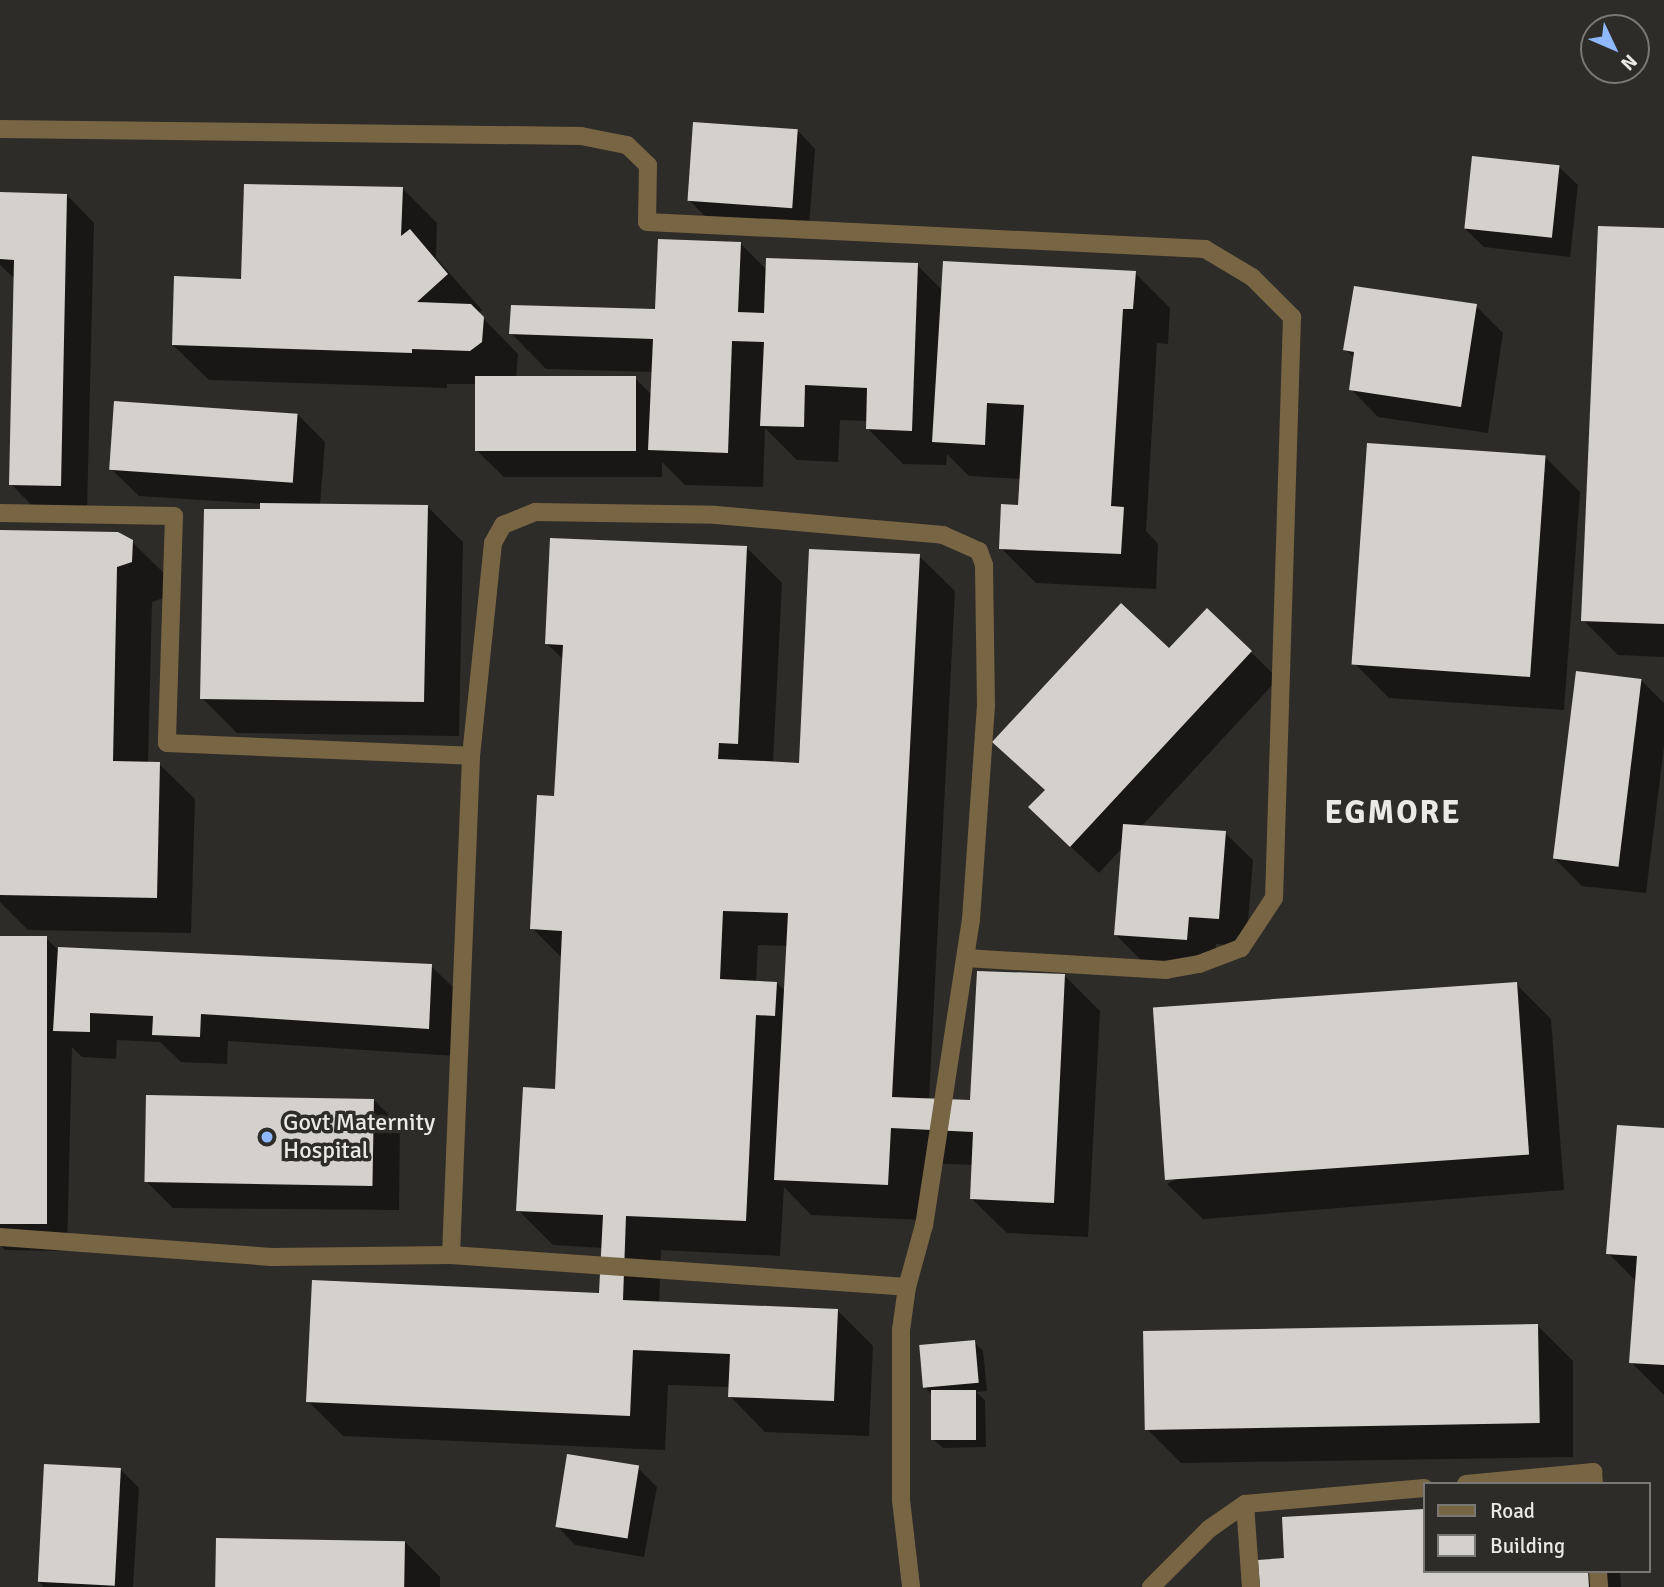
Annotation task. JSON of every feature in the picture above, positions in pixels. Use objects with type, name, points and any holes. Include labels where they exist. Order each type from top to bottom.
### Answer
[{"type":"lane","points":[[0,129],[581,136],[627,145],[648,165],[647,222],[1205,249],[1252,278],[1292,317],[1285,657],[1274,898],[1241,948],[1199,964],[1167,970],[965,958]]},
{"type":"lane","points":[[0,513],[173,516],[167,743],[471,756]]},
{"type":"lane","points":[[451,1255],[471,756],[493,543],[503,525],[520,515],[716,515],[943,535],[966,541],[979,551],[984,565],[986,705],[965,958],[924,1225],[906,1287],[901,1330],[901,1500],[911,1587]]},
{"type":"lane","points":[[0,1237],[271,1257],[451,1255],[906,1287]]},
{"type":"lane","points":[[1487,1482],[1593,1472],[1594,1482]]},
{"type":"lane","points":[[1151,1587],[1209,1529],[1245,1504],[1422,1488]]},
{"type":"lane","points":[[1245,1504],[1251,1587]]},
{"type":"building","points":[[693,122],[798,129],[792,208],[687,201]]},
{"type":"building","points":[[1472,156],[1560,165],[1552,238],[1464,229]]},
{"type":"building","points":[[244,184],[403,187],[401,236],[410,229],[448,274],[417,302],[471,304],[484,317],[482,342],[470,351],[412,349],[412,353],[172,345],[174,276],[241,279]]},
{"type":"building","points":[[0,192],[67,194],[61,486],[9,485],[14,260],[0,259]]},
{"type":"building","points":[[1598,226],[1664,228],[1664,624],[1581,621]]},
{"type":"building","points":[[658,239],[741,242],[738,312],[764,313],[766,258],[918,263],[912,431],[866,429],[867,388],[805,385],[804,427],[760,426],[764,342],[732,341],[728,453],[648,450],[653,339],[509,334],[511,305],[655,309]]},
{"type":"building","points":[[943,261],[1136,271],[1133,309],[1123,309],[1111,506],[1124,507],[1121,554],[999,549],[1001,504],[1018,505],[1024,405],[987,403],[985,445],[932,442]]},
{"type":"building","points":[[1354,286],[1477,304],[1461,407],[1349,390],[1354,352],[1343,350]]},
{"type":"building","points":[[475,376],[636,376],[636,451],[475,451]]},
{"type":"building","points":[[114,401],[298,414],[293,483],[109,470]]},
{"type":"building","points":[[1367,443],[1546,455],[1530,677],[1352,664]]},
{"type":"building","points":[[260,503],[428,505],[424,702],[200,699],[204,509],[260,509]]},
{"type":"building","points":[[0,530],[118,532],[133,540],[132,562],[117,567],[113,761],[160,762],[157,898],[0,895]]},
{"type":"building","points":[[550,538],[747,546],[738,744],[719,743],[718,759],[799,763],[809,549],[920,554],[892,1097],[970,1100],[977,971],[1065,974],[1054,1203],[970,1199],[973,1132],[891,1128],[888,1185],[774,1180],[788,913],[723,911],[720,979],[777,982],[775,1016],[756,1015],[746,1221],[626,1216],[623,1300],[838,1309],[834,1401],[728,1397],[730,1354],[633,1350],[630,1416],[306,1402],[312,1280],[599,1293],[603,1215],[516,1211],[523,1087],[555,1089],[562,931],[530,929],[537,795],[554,796],[563,645],[545,644]]},
{"type":"building","points":[[1121,603],[1169,648],[1207,608],[1252,651],[1070,847],[1028,807],[1045,790],[992,742]]},
{"type":"building","points":[[1576,671],[1642,679],[1618,867],[1553,859]]},
{"type":"building","points":[[1123,824],[1226,831],[1219,919],[1189,917],[1187,940],[1114,935]]},
{"type":"building","points":[[0,936],[47,936],[47,1224],[0,1224]]},
{"type":"building","points":[[58,947],[432,964],[429,1029],[201,1014],[200,1037],[152,1035],[153,1016],[90,1013],[90,1032],[53,1031]]},
{"type":"building","points":[[1517,982],[1529,1155],[1165,1180],[1153,1007]]},
{"type":"building","points":[[146,1095],[374,1099],[372,1186],[144,1182]]},
{"type":"building","points":[[1617,1125],[1664,1128],[1664,1365],[1629,1363],[1637,1256],[1606,1254]]},
{"type":"building","points":[[1538,1324],[1540,1423],[1145,1430],[1143,1331]]},
{"type":"building","points":[[975,1340],[979,1383],[923,1388],[919,1345]]},
{"type":"building","points":[[931,1390],[976,1390],[976,1440],[931,1440]]},
{"type":"building","points":[[567,1454],[639,1465],[628,1539],[555,1527]]},
{"type":"building","points":[[44,1464],[121,1468],[115,1586],[38,1582]]},
{"type":"building","points":[[1422,1509],[1422,1573],[1588,1573],[1589,1587],[1260,1587],[1258,1560],[1284,1558],[1282,1517]]},
{"type":"building","points":[[216,1538],[405,1541],[404,1587],[215,1587]]},
{"type":"place","name":"Govt Maternity Hospital","points":[[267,1137]]},
{"type":"district","name":"EGMORE","points":[[1393,813]]}]
